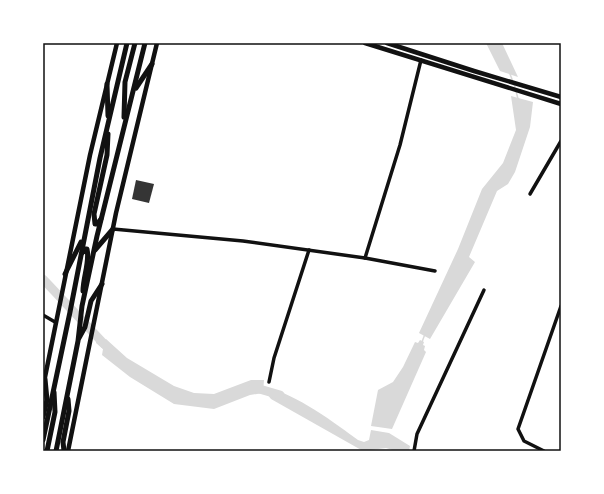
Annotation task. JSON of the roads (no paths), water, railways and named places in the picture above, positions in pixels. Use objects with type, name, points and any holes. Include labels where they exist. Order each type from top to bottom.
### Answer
[{"type":"main road","points":[[43,387],[62,286],[90,155],[117,43]]},
{"type":"main road","points":[[43,440],[100,158],[128,43]]},
{"type":"main road","points":[[124,126],[125,82],[135,43]]},
{"type":"main road","points":[[56,451],[78,341],[79,321],[82,306],[101,219],[145,43]]},
{"type":"main road","points":[[68,451],[113,229],[157,43]]},
{"type":"main road","points":[[365,43],[561,104]]},
{"type":"main road","points":[[387,43],[561,97]]},
{"type":"main road","points":[[133,92],[152,64]]},
{"type":"main road","points":[[101,219],[97,224],[95,224],[94,214],[107,155],[107,84]]},
{"type":"main road","points":[[94,251],[113,229]]},
{"type":"main road","points":[[65,274],[84,235]]},
{"type":"main road","points":[[81,254],[85,249],[87,249],[88,255],[83,281],[82,306]]},
{"type":"main road","points":[[78,341],[85,327],[91,301],[102,284]]},
{"type":"main road","points":[[43,417],[47,400],[44,379]]},
{"type":"main road","points":[[47,451],[55,412],[54,383]]},
{"type":"main road","points":[[64,451],[63,442],[69,411],[67,392]]},
{"type":"street","points":[[365,258],[400,146],[421,60]]},
{"type":"street","points":[[530,194],[561,141]]},
{"type":"street","points":[[113,229],[243,241],[365,258],[435,271]]},
{"type":"street","points":[[269,382],[274,358],[309,250]]},
{"type":"street","points":[[414,451],[417,434],[484,290]]},
{"type":"street","points":[[544,451],[524,441],[518,429],[561,306]]},
{"type":"street","points":[[43,315],[55,322]]},
{"type":"waterway","points":[[510,74],[515,87]]},
{"type":"waterway","points":[[516,91],[518,99]]},
{"type":"waterway","points":[[43,279],[105,345]]},
{"type":"waterway","points":[[422,342],[425,334]]},
{"type":"waterway","points":[[252,389],[256,388],[280,395]]}]
